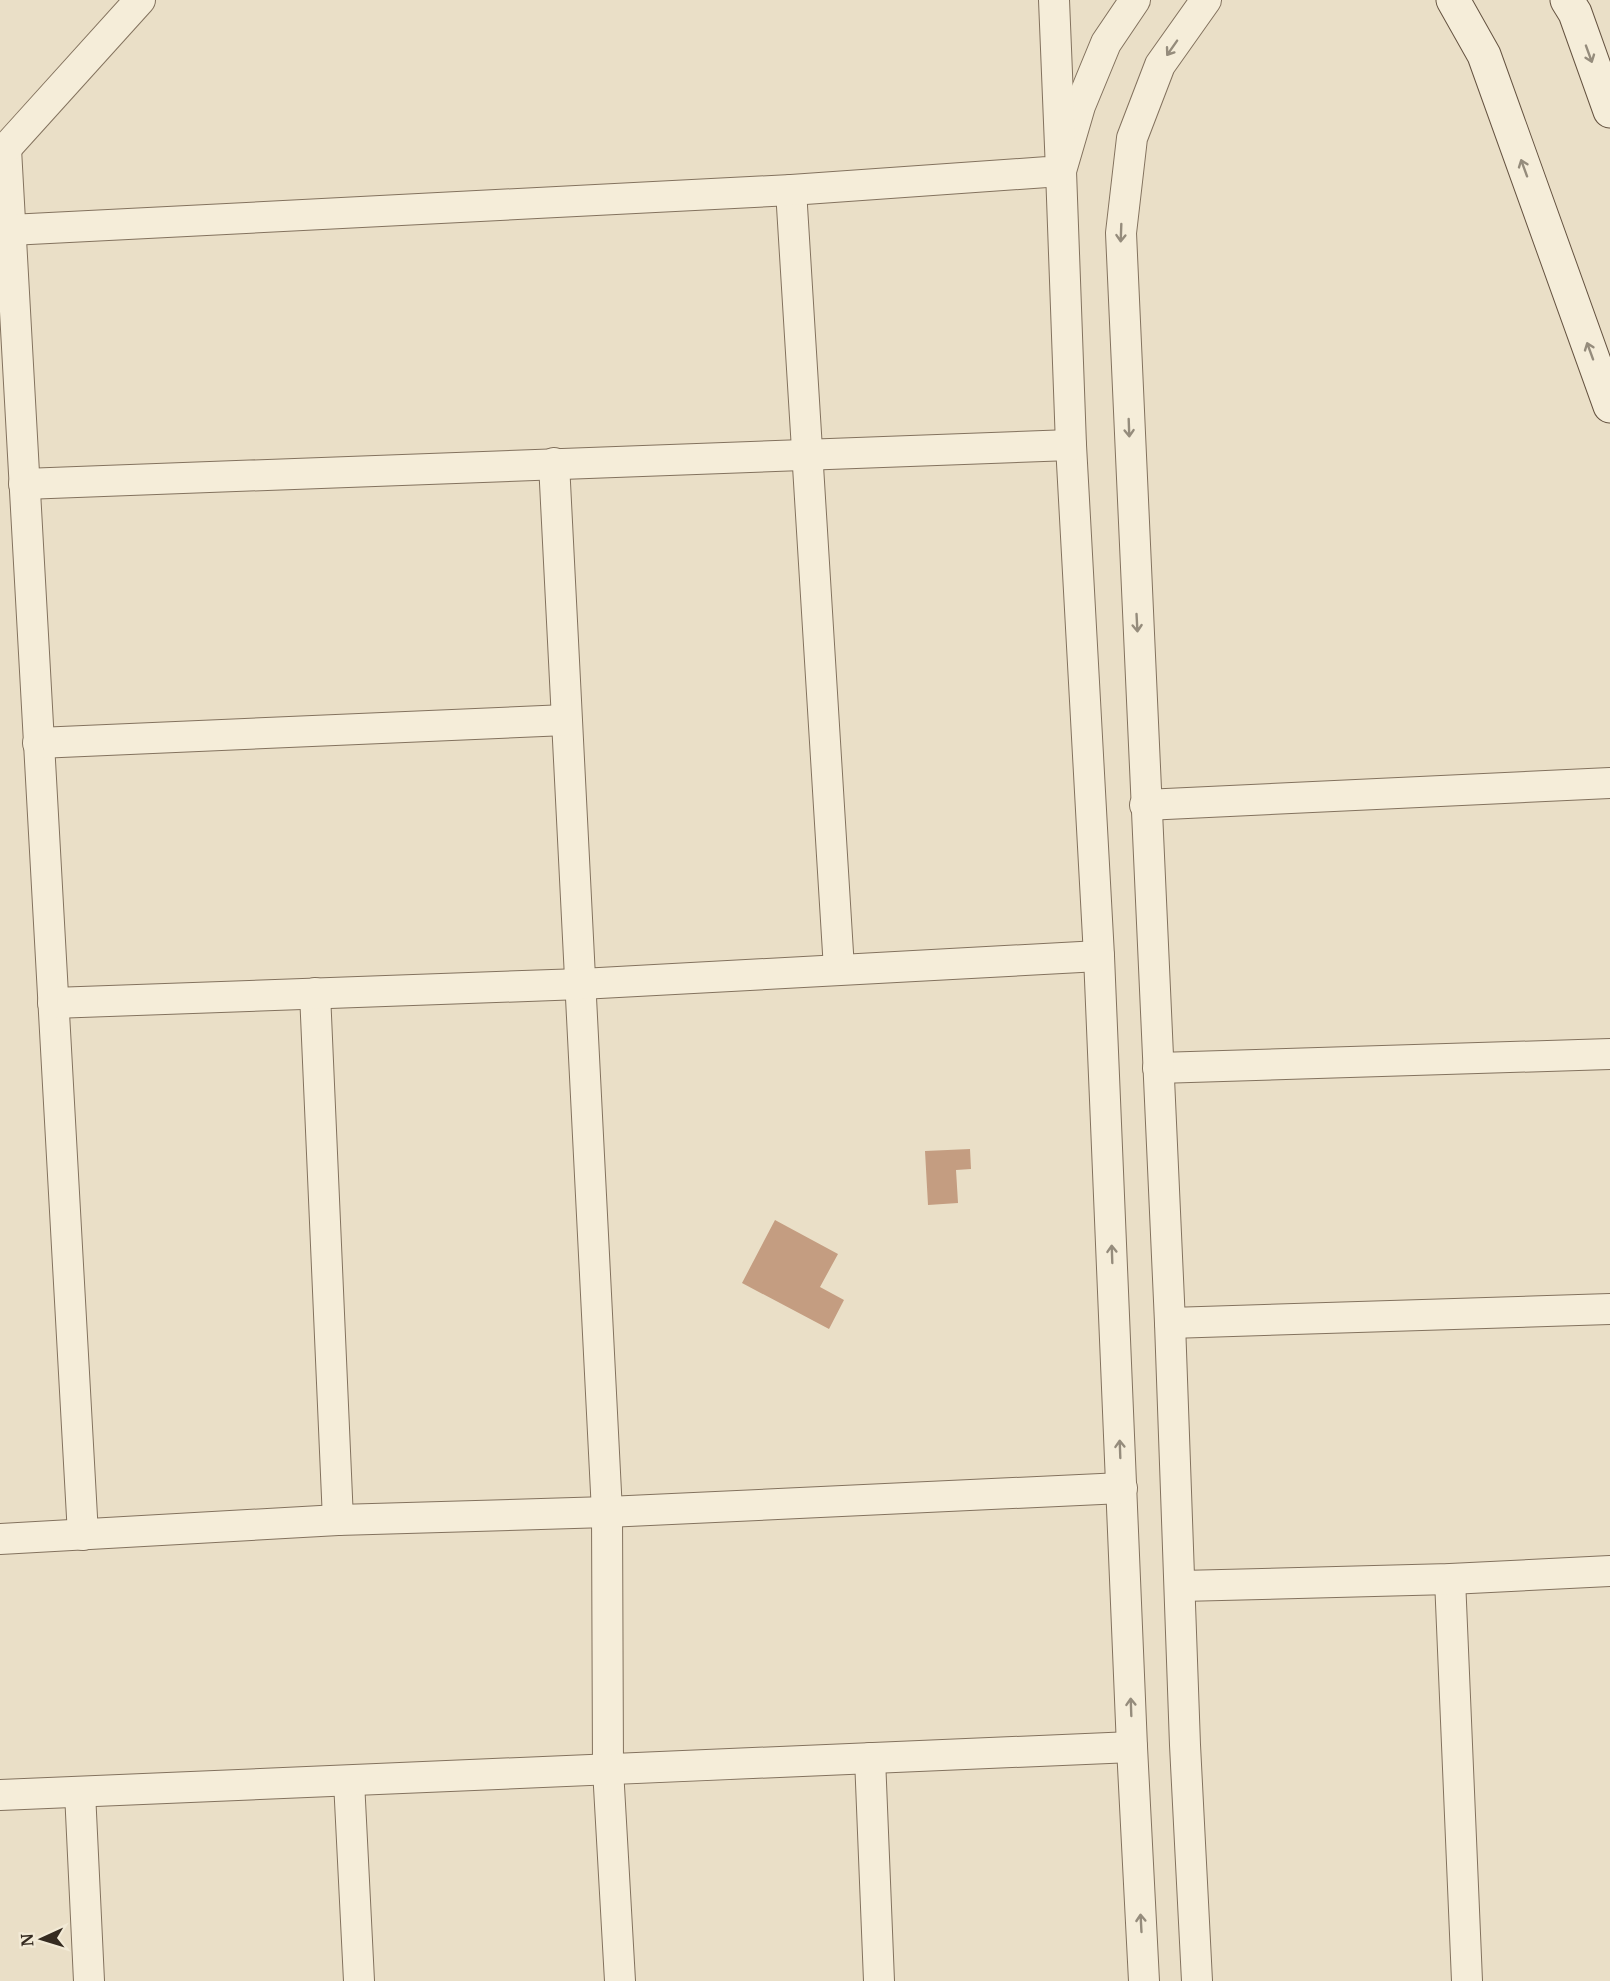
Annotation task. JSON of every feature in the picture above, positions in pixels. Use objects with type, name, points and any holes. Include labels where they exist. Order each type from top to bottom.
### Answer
[{"type":"main road","points":[[1453,0],[1484,56],[1610,406]]},
{"type":"main road","points":[[1567,0],[1575,14],[1610,111]]},
{"type":"street","points":[[83,1535],[10,230],[3,152],[141,0]]},
{"type":"street","points":[[1054,0],[1071,445],[1099,956],[1144,1981]]},
{"type":"street","points":[[1061,171],[1080,106],[1106,43],[1135,0]]},
{"type":"street","points":[[1197,1981],[1121,233],[1132,138],[1160,65],[1206,0]]},
{"type":"street","points":[[10,230],[791,190],[1061,171]]},
{"type":"street","points":[[791,190],[839,969]]},
{"type":"street","points":[[24,484],[807,453],[1071,445]]},
{"type":"street","points":[[554,463],[607,1512],[608,1770],[620,1981]]},
{"type":"street","points":[[38,743],[566,720]]},
{"type":"street","points":[[1145,805],[1610,783]]},
{"type":"street","points":[[53,1002],[581,984],[1099,956]]},
{"type":"street","points":[[315,993],[338,1520]]},
{"type":"street","points":[[1158,1068],[1610,1054]]},
{"type":"street","points":[[1170,1323],[1610,1309]]},
{"type":"street","points":[[0,1539],[338,1520],[607,1512],[1122,1488]]},
{"type":"street","points":[[1180,1586],[1610,1571]]},
{"type":"street","points":[[1450,1578],[1467,1981]]},
{"type":"street","points":[[0,1795],[1132,1747]]},
{"type":"street","points":[[870,1758],[879,1981]]},
{"type":"street","points":[[349,1781],[359,1981]]},
{"type":"street","points":[[80,1792],[89,1981]]},
{"type":"building","points":[[970,1149],[971,1169],[956,1170],[958,1203],[928,1205],[925,1151]]},
{"type":"building","points":[[775,1220],[838,1254],[820,1287],[844,1300],[829,1329],[742,1283]]}]
